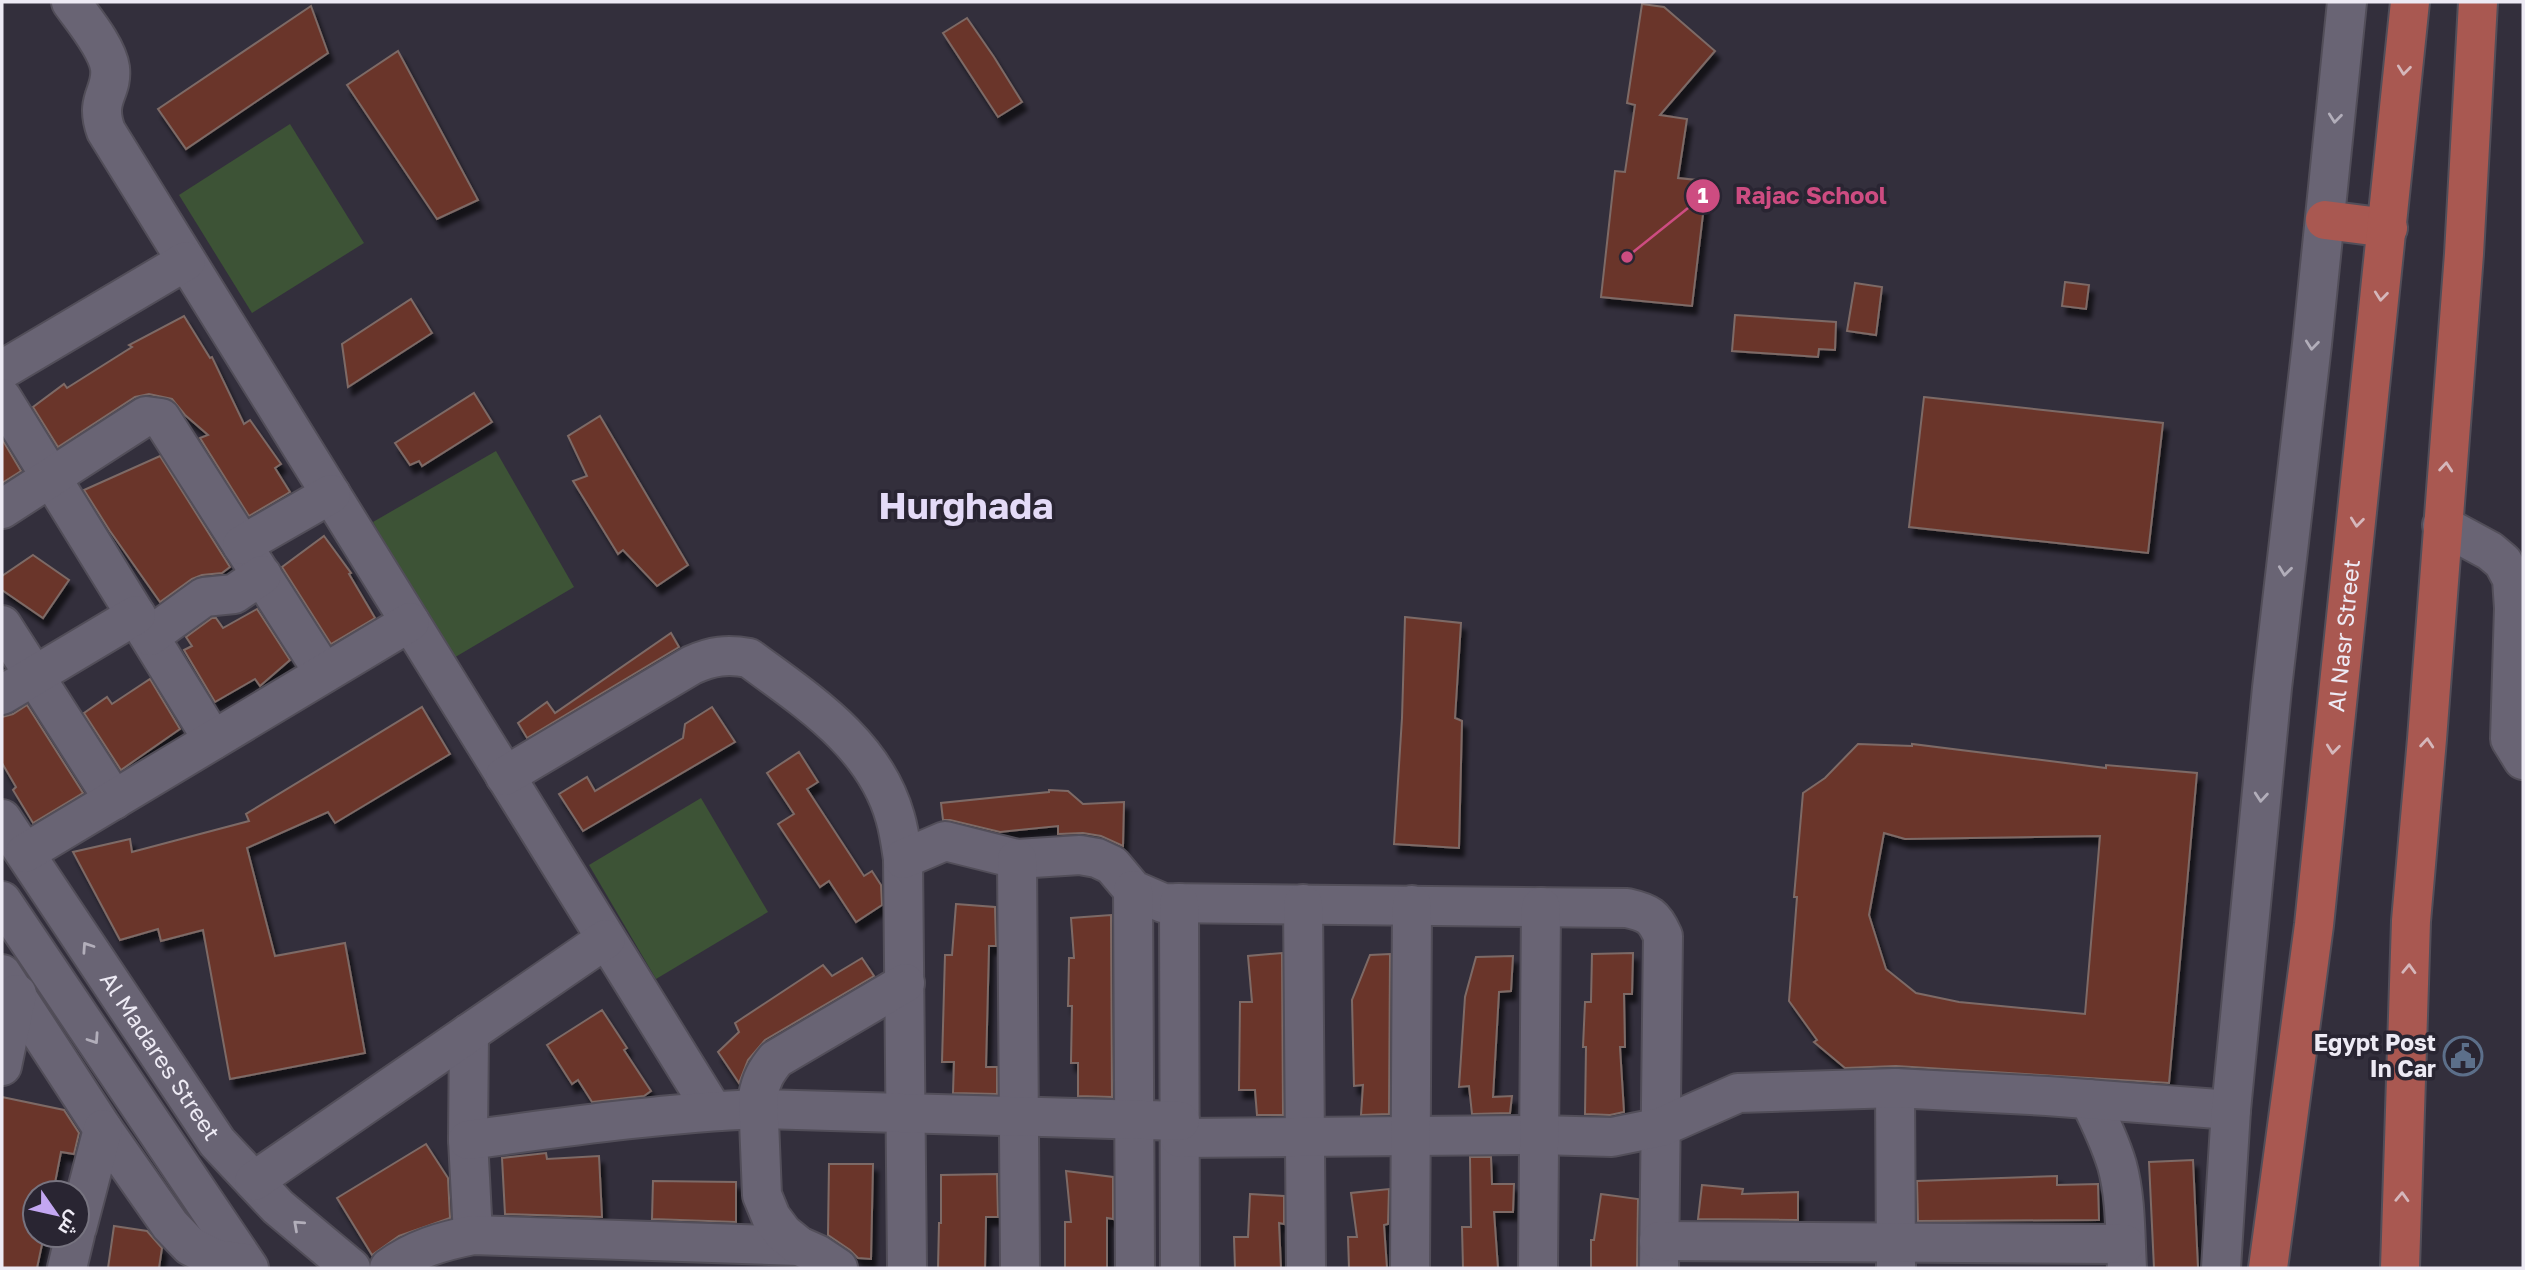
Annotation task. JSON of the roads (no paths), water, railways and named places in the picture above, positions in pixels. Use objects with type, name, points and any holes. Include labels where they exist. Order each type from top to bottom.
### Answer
[{"type":"main road","name":"Al Nasr Street","points":[[2268,1268],[2314,925],[2410,2]]},
{"type":"main road","points":[[2399,1267],[2411,921],[2464,254],[2479,2]]},
{"type":"main road","points":[[2325,220],[2388,228]]},
{"type":"street","points":[[71,2],[107,57],[109,83],[101,107],[106,131],[713,1111]]},
{"type":"street","points":[[2221,1268],[2231,1110],[2272,688],[2347,2]]},
{"type":"street","points":[[2,370],[186,261]]},
{"type":"street","points":[[2,398],[213,740]]},
{"type":"street","points":[[2,509],[146,416],[160,418],[324,673]]},
{"type":"street","points":[[2,695],[34,676],[204,597],[234,594],[252,560],[331,494]]},
{"type":"street","points":[[2442,525],[2490,551],[2503,562],[2512,579],[2514,608],[2510,739],[2523,760]]},
{"type":"street","points":[[25,853],[410,622]]},
{"type":"street","points":[[2,625],[114,800]]},
{"type":"street","points":[[505,776],[692,665],[710,657],[729,654],[749,658],[845,733],[875,771],[895,816],[903,859],[907,1268]]},
{"type":"street","name":"Al Madares Street","points":[[2,819],[217,1142],[278,1207],[351,1268]]},
{"type":"street","points":[[903,859],[945,841],[1017,859],[1080,855],[1112,864],[1133,890],[1163,902],[1627,908],[1642,911],[1655,919],[1664,936],[1659,1255],[2126,1256],[2118,1166],[2089,1099]]},
{"type":"street","points":[[1017,859],[1020,1268]]},
{"type":"street","points":[[1133,890],[1135,1268]]},
{"type":"street","name":"Al Madares Street","points":[[2,901],[247,1265]]},
{"type":"street","points":[[1179,903],[1180,1268]]},
{"type":"street","points":[[1303,904],[1306,1268]]},
{"type":"street","points":[[1410,1268],[1412,905]]},
{"type":"street","points":[[1538,1268],[1541,907]]},
{"type":"street","points":[[254,1181],[606,939]]},
{"type":"street","points":[[838,1268],[799,1245],[777,1225],[762,1195],[759,1110],[761,1082],[766,1069],[776,1059],[905,983]]},
{"type":"street","points":[[9,984],[103,1129],[170,1225],[185,1257],[247,1265]]},
{"type":"street","points":[[2,1066],[9,984]]},
{"type":"street","points":[[468,1033],[468,1140],[473,1235]]},
{"type":"street","points":[[468,1140],[605,1121],[713,1111],[759,1110],[1134,1120],[1180,1130],[1305,1137],[1612,1137],[1661,1127],[1738,1093],[1895,1088],[2231,1110]]},
{"type":"street","points":[[1895,1088],[1896,1255]]},
{"type":"street","points":[[90,1179],[103,1129]]},
{"type":"street","points":[[389,1268],[445,1240],[473,1235],[695,1256],[799,1245]]},
{"type":"street","points":[[67,1268],[72,1249]]},
{"type":"place","name":"Rajac School","points":[[1627,257]]},
{"type":"place","name":"Egypt Post In Car","points":[[2463,1056]]},
{"type":"district","name":"Hurghada","points":[[966,506]]}]
